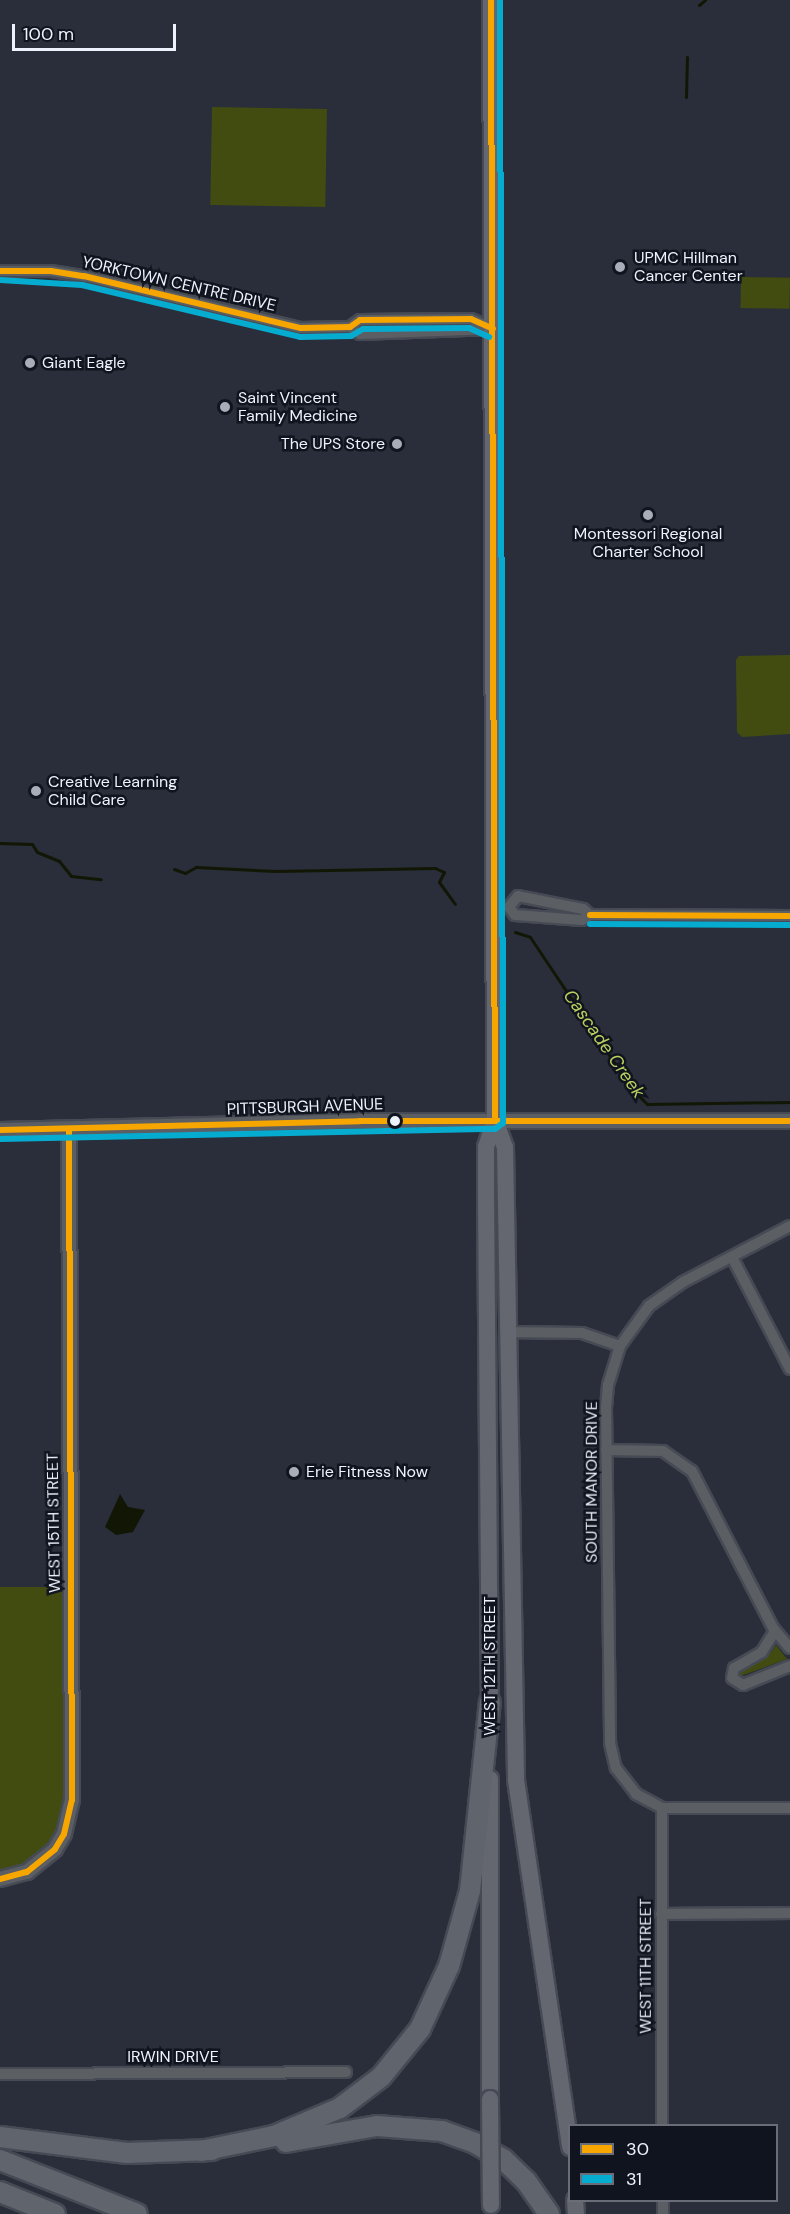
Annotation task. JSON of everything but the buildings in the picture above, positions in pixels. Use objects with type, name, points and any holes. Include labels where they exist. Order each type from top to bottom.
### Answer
[{"type":"highway","points":[[201,2151],[274,2136],[332,2112],[381,2077],[420,2029],[449,1966],[470,1891],[490,1702]]},
{"type":"highway","points":[[0,2137],[100,2151],[201,2151],[377,2126],[424,2127],[459,2136],[496,2155],[526,2181],[549,2214]]},
{"type":"highway","points":[[0,2160],[137,2214]]},
{"type":"highway","points":[[0,2192],[54,2214]]},
{"type":"highway","points":[[0,2198],[33,2214]]},
{"type":"main road","name":"WEST 12TH STREET","points":[[491,0],[493,329],[502,907],[495,1120],[486,1147],[491,2209]]},
{"type":"main road","name":"WEST 12TH STREET","points":[[495,1120],[505,1147],[506,1332],[516,1780],[568,2133]]},
{"type":"street","name":"YORKTOWN CENTRE DRIVE","points":[[0,271],[51,271],[84,276],[302,328],[350,327],[360,320],[472,319],[493,329]]},
{"type":"street","points":[[590,915],[583,909],[518,896],[502,907],[518,916],[582,920],[590,915],[790,916]]},
{"type":"street","name":"PITTSBURGH AVENUE","points":[[0,1130],[495,1120],[790,1121]]},
{"type":"street","name":"WEST 15TH STREET","points":[[0,1879],[27,1872],[55,1849],[64,1834],[72,1800],[69,1129]]},
{"type":"street","name":"SOUTH MANOR DRIVE","points":[[662,1808],[642,1798],[622,1779],[610,1743],[606,1396],[620,1346],[638,1318],[659,1297],[790,1226]]},
{"type":"street","points":[[732,1257],[790,1369]]},
{"type":"street","points":[[506,1332],[582,1333],[620,1346]]},
{"type":"street","points":[[606,1450],[663,1451],[692,1471],[775,1631],[790,1648]]},
{"type":"street","points":[[775,1631],[762,1652],[736,1666],[732,1678],[743,1684],[790,1666]]},
{"type":"street","points":[[662,1808],[790,1808]]},
{"type":"street","name":"WEST 11TH STREET","points":[[662,1808],[662,2124]]},
{"type":"street","points":[[661,1914],[790,1913]]},
{"type":"street","name":"IRWIN DRIVE","points":[[0,2074],[346,2072]]},
{"type":"green space","points":[[212,107],[327,109],[325,207],[210,205]]},
{"type":"green space","points":[[741,277],[790,278],[789,309],[740,308]]},
{"type":"green space","points":[[790,655],[790,734],[742,737],[737,732],[736,660],[739,656]]},
{"type":"green space","points":[[0,1587],[65,1587],[67,1797],[57,1836],[44,1852],[27,1865],[0,1874]]},
{"type":"green space","points":[[776,1645],[787,1659],[738,1677],[739,1672],[769,1655]]},
{"type":"shaded area","points":[[120,1494],[128,1507],[145,1510],[133,1532],[116,1535],[105,1527]]},
{"type":"waterway","points":[[699,5],[705,0]]},
{"type":"waterway","points":[[686,97],[687,57]]},
{"type":"waterway","name":"Cascade Creek","points":[[0,843],[32,844],[37,852],[59,861],[71,876],[101,879]]},
{"type":"waterway","name":"Cascade Creek","points":[[174,869],[185,873],[196,867],[276,871],[435,868],[444,872],[439,882],[455,904]]},
{"type":"waterway","name":"Cascade Creek","points":[[515,932],[530,937],[631,1088],[647,1104],[790,1102]]},
{"type":"transit line","name":"30","points":[[491,0],[495,1120]]},
{"type":"transit line","name":"31","points":[[0,1139],[495,1129],[503,1123],[500,0]]},
{"type":"transit line","name":"30","points":[[0,271],[51,271],[84,276],[301,328],[350,327],[360,320],[471,319],[493,329]]},
{"type":"transit line","name":"31","points":[[0,280],[82,285],[300,337],[351,336],[363,329],[469,328],[489,337]]},
{"type":"transit line","name":"30","points":[[590,915],[790,916]]},
{"type":"transit line","name":"31","points":[[590,924],[790,925]]},
{"type":"transit line","name":"30","points":[[0,1130],[360,1121],[790,1121]]},
{"type":"transit line","name":"30","points":[[0,1879],[27,1872],[55,1849],[64,1834],[72,1800],[69,1129]]},
{"type":"place","name":"UPMC Hillman Cancer Center","points":[[620,267]]},
{"type":"place","name":"Giant Eagle","points":[[30,363]]},
{"type":"place","name":"Saint Vincent Family Medicine","points":[[225,407]]},
{"type":"place","name":"The UPS Store","points":[[397,444]]},
{"type":"place","name":"Montessori Regional Charter School","points":[[648,515]]},
{"type":"place","name":"Creative Learning Child Care","points":[[36,791]]},
{"type":"place","name":"Erie Fitness Now","points":[[294,1472]]}]
